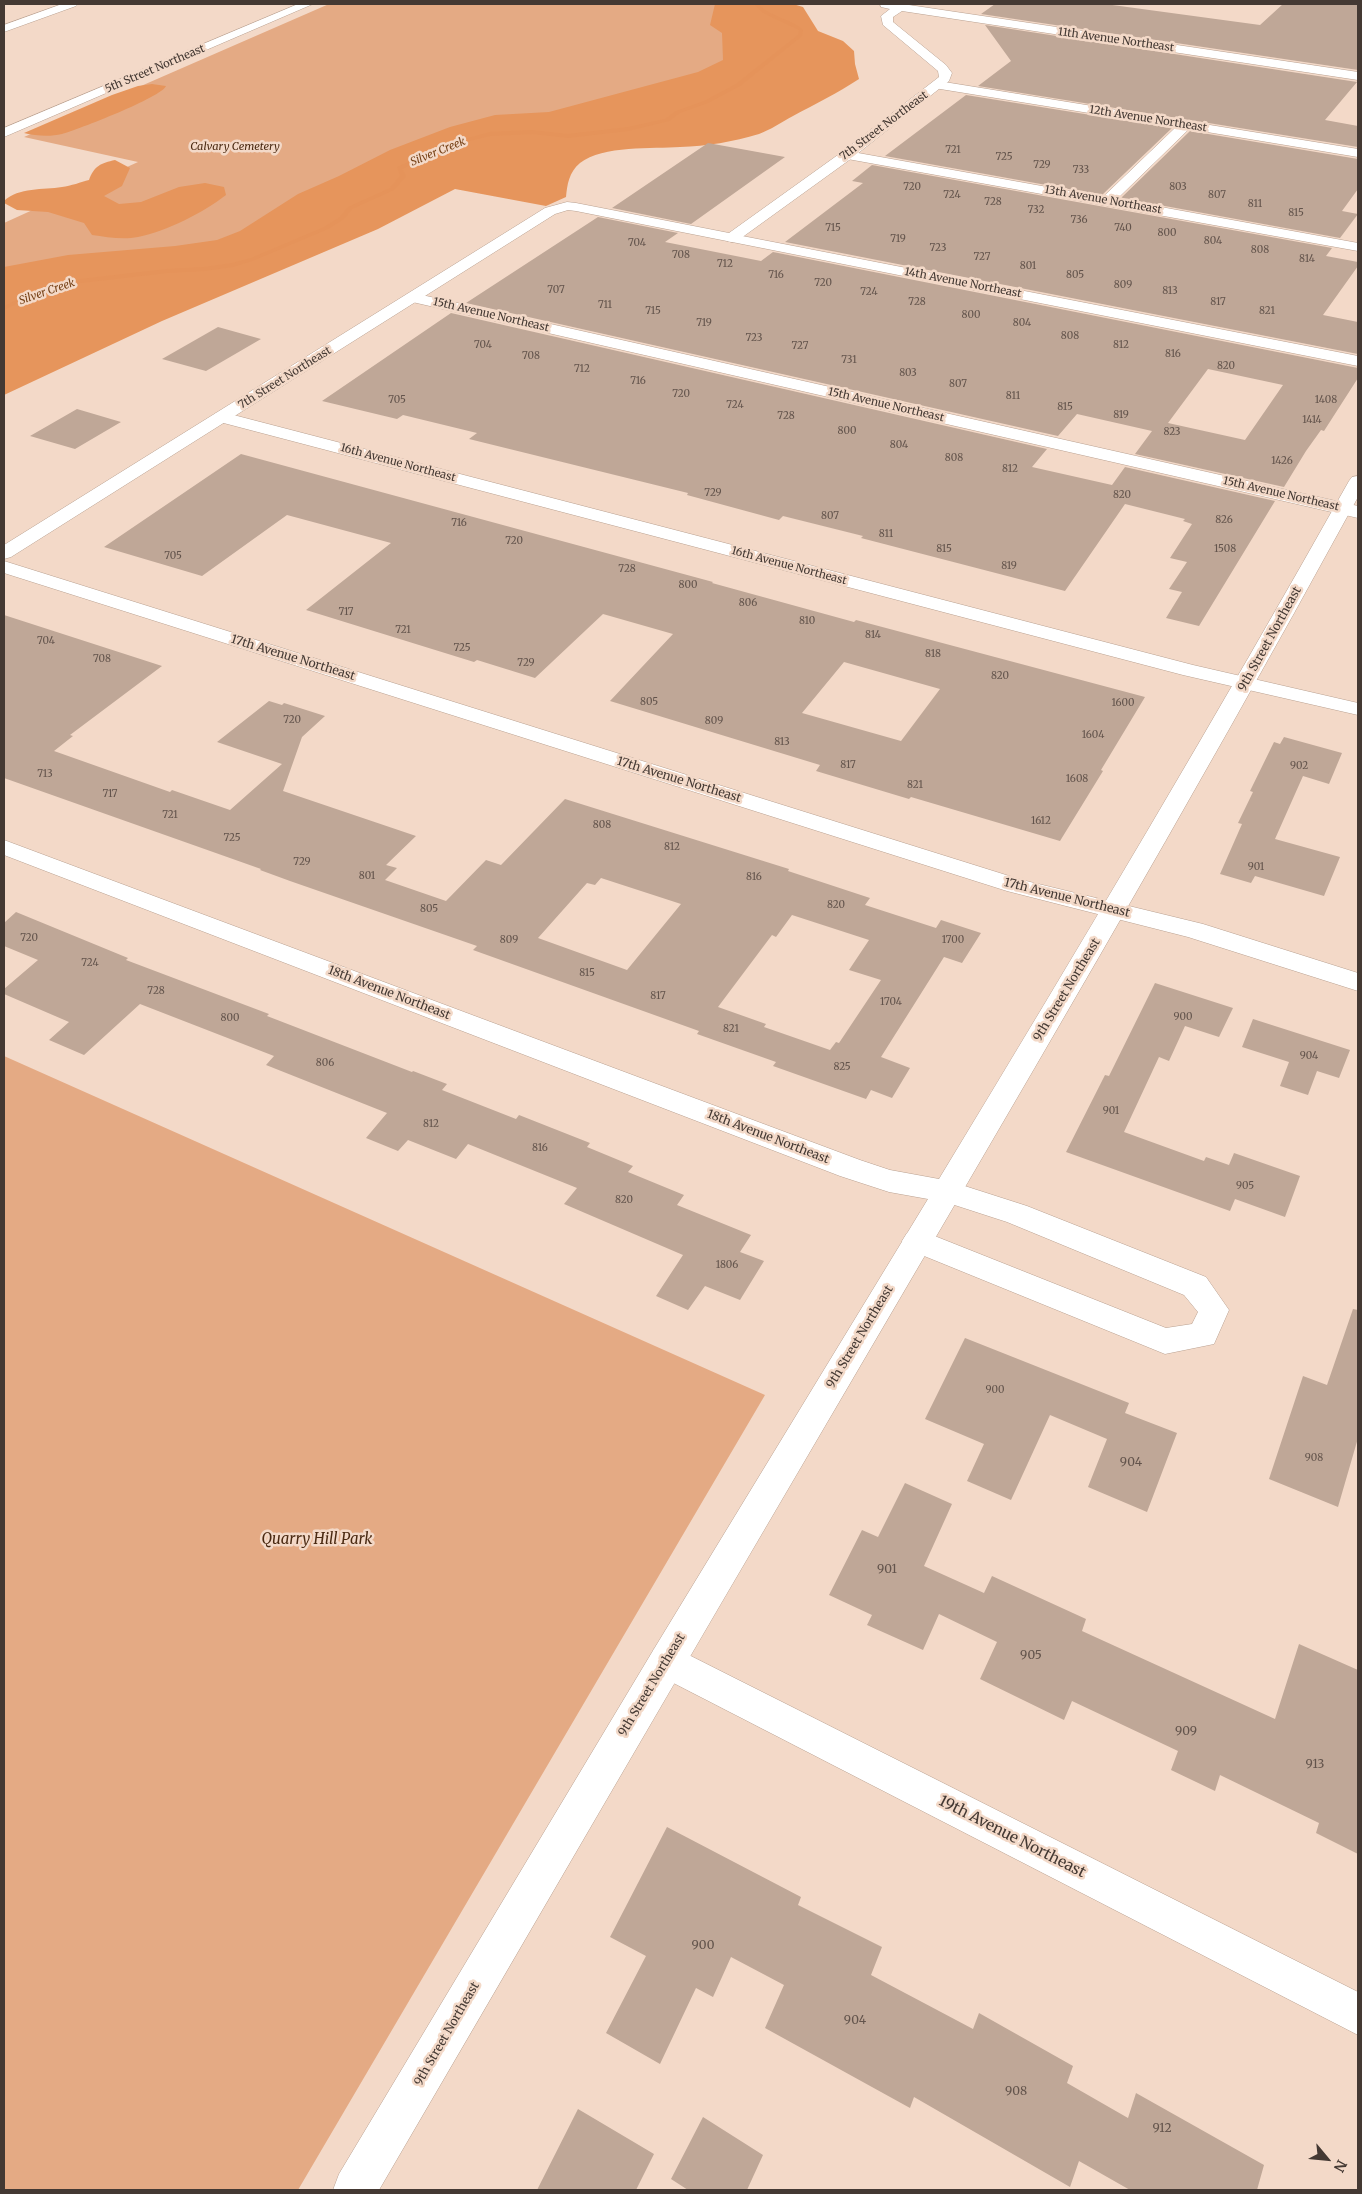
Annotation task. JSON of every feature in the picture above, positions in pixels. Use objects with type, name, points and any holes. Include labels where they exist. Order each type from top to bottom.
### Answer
[{"type":"street","points":[[4,29],[72,4]]},
{"type":"street","name":"5th Street Northeast","points":[[4,134],[307,4]]},
{"type":"street","name":"11th Avenue Northeast","points":[[874,4],[901,6],[1358,76]]},
{"type":"street","name":"7th Street Northeast","points":[[732,238],[847,155],[946,78],[946,73],[942,68],[887,23],[887,16],[901,6]]},
{"type":"street","name":"12th Avenue Northeast","points":[[938,85],[1358,153]]},
{"type":"street","points":[[1106,200],[1186,125]]},
{"type":"street","name":"13th Avenue Northeast","points":[[847,155],[1106,200],[1358,247]]},
{"type":"street","name":"7th Street Northeast","points":[[4,553],[550,211],[568,206]]},
{"type":"street","name":"14th Avenue Northeast","points":[[568,206],[1358,361]]},
{"type":"street","name":"15th Avenue Northeast","points":[[413,298],[1351,510]]},
{"type":"street","name":"16th Avenue Northeast","points":[[222,417],[1170,666],[1358,709]]},
{"type":"street","name":"9th Street Northeast","points":[[355,2190],[666,1661],[1115,910],[1246,683],[1351,510],[1358,481]]},
{"type":"street","name":"17th Avenue Northeast","points":[[4,567],[1016,886],[1194,930],[1358,982]]},
{"type":"street","name":"18th Avenue Northeast","points":[[4,847],[850,1168],[889,1181],[946,1191],[1016,1214],[1195,1286],[1214,1310],[1204,1334],[1165,1341],[917,1241]]},
{"type":"street","name":"19th Avenue Northeast","points":[[666,1661],[1358,2014]]},
{"type":"green space","name":"Calvary Cemetery","points":[[329,4],[734,4],[739,60],[266,236],[4,284],[4,223],[138,162],[24,137]]},
{"type":"green space","name":"Quarry Hill Park","points":[[4,1056],[765,1395],[298,2190],[4,2190]]},
{"type":"shaded area","points":[[715,4],[793,4],[803,7],[818,31],[843,41],[854,51],[859,79],[835,94],[759,134],[710,145],[628,149],[590,157],[573,170],[568,183],[566,197],[546,206],[455,189],[378,229],[162,321],[4,395],[4,267],[68,255],[175,246],[217,240],[240,231],[298,194],[390,150],[450,127],[495,115],[549,112],[698,72],[723,60],[722,33],[710,25]]},
{"type":"shaded area","points":[[152,84],[166,86],[150,98],[118,113],[53,136],[24,133],[112,95],[138,86]]},
{"type":"shaded area","points":[[115,160],[130,168],[122,186],[104,196],[119,204],[141,202],[179,187],[205,183],[224,187],[226,195],[196,215],[173,226],[138,237],[126,238],[92,235],[84,223],[48,212],[17,210],[4,203],[10,197],[24,191],[65,186],[89,180],[93,171],[99,166]]},
{"type":"building","points":[[995,4],[1105,4],[1260,25],[1283,4],[1358,4],[1358,70],[981,14]]},
{"type":"building","points":[[985,25],[1357,82],[1325,120],[1358,126],[1358,147],[978,86],[1011,61]]},
{"type":"building","points":[[966,95],[1172,128],[1102,195],[885,156]]},
{"type":"building","points":[[1190,131],[1358,159],[1358,189],[1342,211],[1358,214],[1340,238],[1121,198]]},
{"type":"building","points":[[708,143],[785,157],[691,224],[612,208]]},
{"type":"building","points":[[872,165],[1332,248],[1326,256],[1358,262],[1358,266],[1323,315],[1358,322],[1358,354],[785,242],[863,183],[852,181]]},
{"type":"building","points":[[598,217],[678,233],[665,242],[761,261],[773,252],[1358,368],[1358,378],[1324,431],[1321,430],[1306,451],[1284,487],[1135,454],[1152,431],[1077,414],[1058,436],[466,303]],"holes":[[[1208,369],[1283,385],[1245,440],[1168,423]]]},
{"type":"building","points":[[451,313],[1047,449],[1032,467],[1112,485],[1125,467],[1275,501],[1199,626],[1166,618],[1182,592],[1169,589],[1187,562],[1170,558],[1192,524],[1183,521],[1185,519],[1125,504],[1065,591],[861,538],[863,536],[783,516],[779,520],[687,495],[688,493],[469,439],[477,433],[403,415],[397,419],[322,401]]},
{"type":"building","points":[[218,327],[261,339],[206,371],[162,359]]},
{"type":"building","points":[[77,409],[121,422],[75,449],[30,436]]},
{"type":"building","points":[[241,454],[854,622],[856,620],[1145,697],[1060,841],[816,771],[820,765],[610,701],[673,634],[603,614],[535,678],[477,660],[474,662],[306,610],[391,543],[287,515],[202,576],[104,547]],"holes":[[[844,662],[940,689],[901,741],[802,713]]]},
{"type":"building","points":[[4,615],[162,666],[70,735],[73,736],[54,751],[170,792],[172,790],[230,810],[282,764],[217,742],[269,701],[282,705],[284,703],[325,716],[302,737],[283,791],[416,836],[386,865],[397,868],[385,880],[446,901],[486,860],[501,865],[565,799],[789,869],[788,871],[870,898],[865,905],[936,928],[941,920],[981,933],[962,963],[944,957],[881,1057],[910,1068],[892,1098],[871,1090],[866,1099],[773,1066],[776,1062],[697,1034],[699,1031],[473,950],[477,946],[4,778]],"holes":[[[601,878],[681,904],[627,970],[538,938],[587,883],[595,885]],[[792,915],[869,940],[849,970],[881,980],[839,1043],[836,1042],[830,1050],[764,1027],[766,1024],[718,1007],[772,935],[776,937]]]},
{"type":"building","points":[[1284,737],[1342,753],[1329,784],[1303,776],[1275,839],[1340,857],[1324,896],[1255,876],[1251,883],[1220,874],[1242,824],[1238,823],[1253,792],[1250,791],[1274,742],[1280,744]]},
{"type":"building","points":[[16,912],[128,958],[126,960],[447,1084],[442,1090],[516,1119],[519,1115],[590,1143],[587,1147],[633,1166],[628,1172],[684,1195],[677,1205],[751,1235],[740,1252],[764,1261],[740,1300],[705,1286],[688,1310],[656,1296],[683,1255],[564,1204],[577,1188],[468,1144],[456,1159],[408,1140],[398,1151],[366,1138],[387,1113],[266,1065],[274,1056],[140,1004],[84,1055],[49,1040],[69,1022],[4,994],[4,989],[38,960],[4,946],[4,923]]},
{"type":"building","points":[[1155,983],[1233,1008],[1219,1037],[1185,1026],[1169,1061],[1159,1057],[1124,1132],[1204,1161],[1206,1157],[1229,1165],[1234,1153],[1300,1176],[1285,1217],[1235,1199],[1230,1211],[1066,1152],[1105,1075],[1109,1076]]},
{"type":"building","points":[[1253,1019],[1350,1050],[1339,1078],[1317,1071],[1308,1095],[1280,1086],[1289,1062],[1242,1047]]},
{"type":"building","points":[[1353,1309],[1358,1310],[1358,1438],[1338,1507],[1269,1479],[1303,1376],[1327,1385]]},
{"type":"building","points":[[965,1338],[1129,1403],[1125,1413],[1177,1433],[1147,1512],[1088,1487],[1107,1439],[1050,1415],[1011,1500],[967,1481],[984,1444],[925,1419]]},
{"type":"building","points":[[905,1483],[952,1504],[924,1566],[984,1593],[992,1576],[1086,1619],[1082,1631],[1275,1719],[1299,1644],[1358,1670],[1358,1854],[1316,1833],[1319,1823],[1220,1775],[1215,1791],[1171,1770],[1178,1751],[1072,1701],[1064,1720],[980,1679],[997,1642],[939,1614],[923,1650],[867,1625],[872,1615],[829,1595],[862,1530],[878,1537]]},
{"type":"building","points":[[667,1827],[801,1897],[798,1905],[882,1947],[871,1975],[973,2029],[979,2013],[1073,2066],[1067,2083],[1128,2118],[1136,2093],[1264,2165],[1257,2190],[1130,2190],[1079,2161],[1070,2187],[914,2097],[910,2108],[765,2028],[784,1985],[731,1957],[713,1997],[696,1988],[660,2064],[606,2033],[646,1956],[610,1937]]},
{"type":"building","points":[[578,2109],[654,2154],[636,2190],[537,2190]]},
{"type":"building","points":[[703,2117],[763,2155],[747,2190],[688,2190],[671,2179]]},
{"type":"waterway","name":"Silver Creek","points":[[4,308],[27,297],[80,281],[167,271],[204,269],[233,265],[253,259],[326,228],[342,218],[350,208],[392,189],[403,176],[399,168],[459,142],[490,134],[532,132],[568,136],[628,129],[667,120],[678,112],[706,102],[738,85],[800,36],[801,30],[796,26],[765,12],[756,4]]}]
